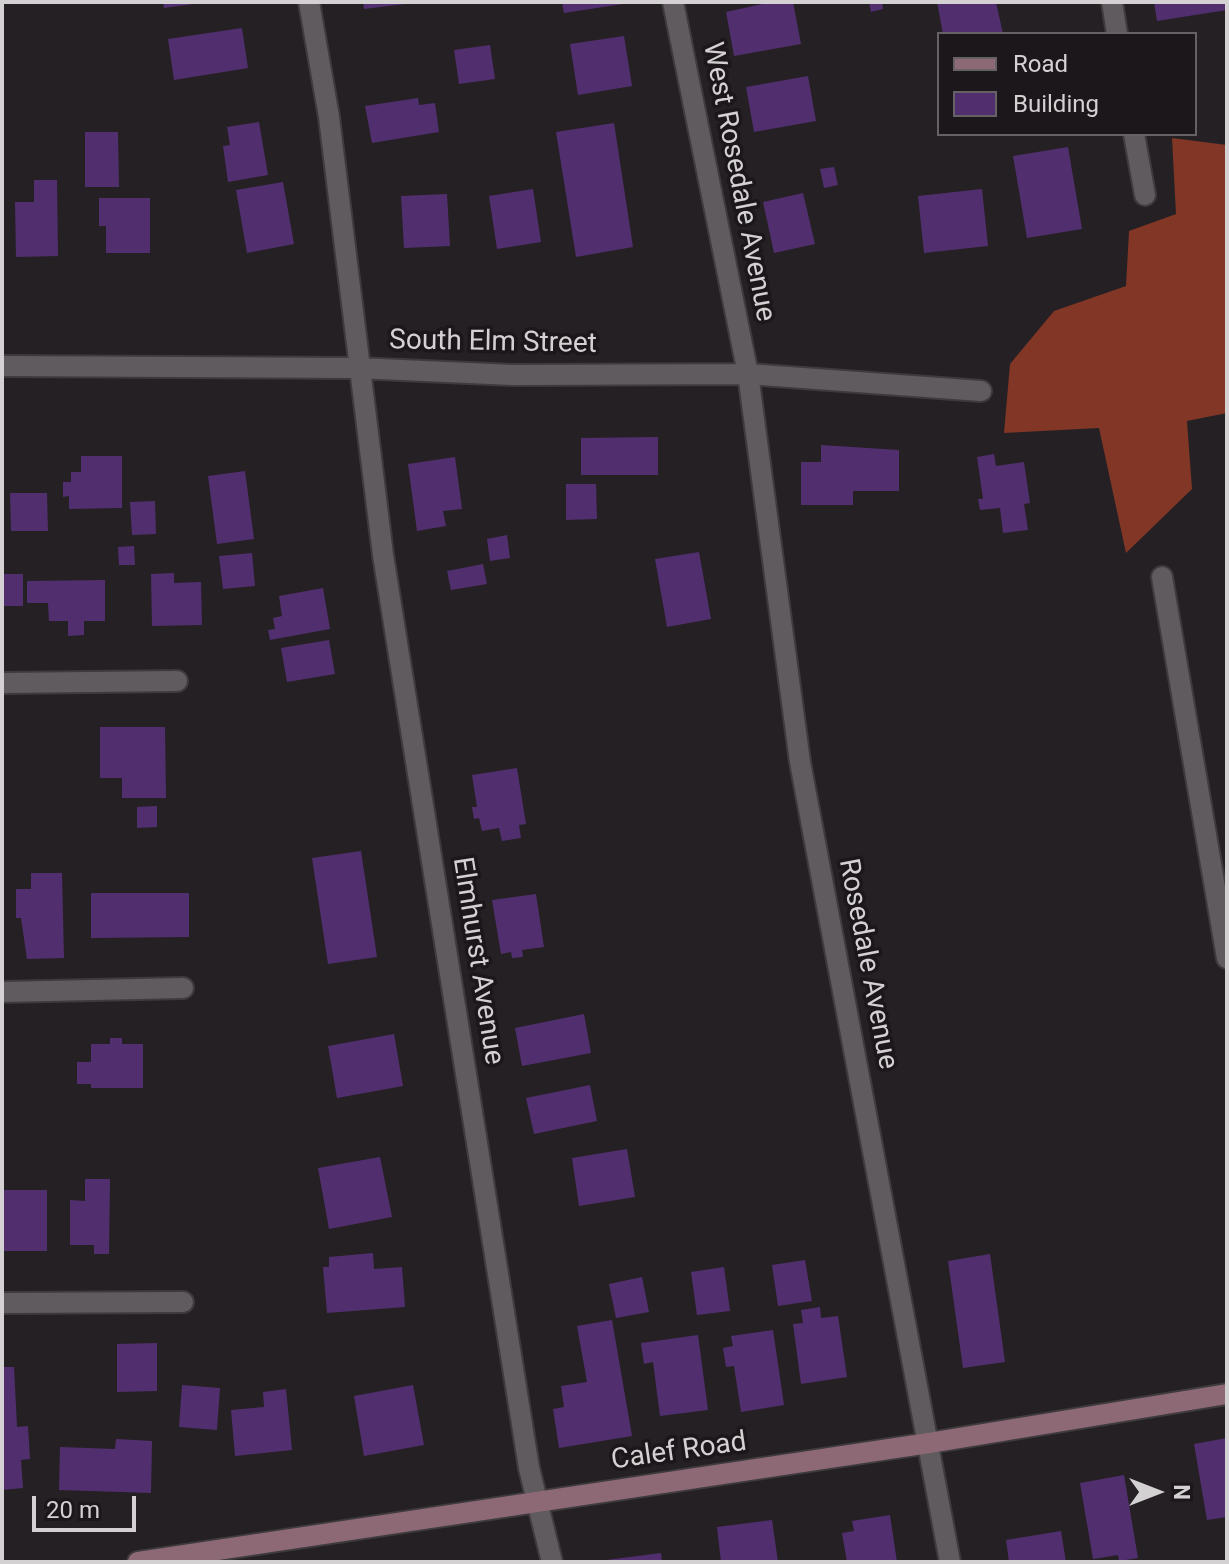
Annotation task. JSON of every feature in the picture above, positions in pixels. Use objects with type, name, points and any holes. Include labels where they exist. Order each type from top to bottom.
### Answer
[{"type":"main road","name":"Calef Road","points":[[138,1562],[227,1556],[535,1501],[929,1443],[1227,1394]]},
{"type":"street","name":"Elmhurst Avenue","points":[[309,2],[329,117],[357,368],[383,555],[535,1501],[552,1562]]},
{"type":"street","name":"West Rosedale Avenue","points":[[673,2],[748,374]]},
{"type":"street","points":[[1112,2],[1117,32]]},
{"type":"street","points":[[1134,136],[1145,195]]},
{"type":"street","name":"South Elm Street","points":[[2,366],[357,368],[513,375],[748,374],[981,391]]},
{"type":"street","name":"Rosedale Avenue","points":[[748,374],[800,762],[950,1562]]},
{"type":"street","points":[[1162,577],[1227,958]]},
{"type":"street","points":[[2,683],[177,681]]},
{"type":"street","points":[[2,992],[183,988]]},
{"type":"street","points":[[2,1303],[183,1302]]},
{"type":"shaded area","points":[[1172,138],[1227,145],[1227,413],[1187,421],[1192,489],[1126,553],[1099,428],[1004,433],[1010,364],[1054,311],[1126,286],[1129,231],[1176,214]]},
{"type":"building","points":[[163,2],[194,2],[194,4],[164,8]]},
{"type":"building","points":[[363,2],[405,2],[405,4],[364,9]]},
{"type":"building","points":[[562,2],[623,2],[623,4],[564,13]]},
{"type":"building","points":[[771,2],[793,2],[801,44],[734,56],[726,12]]},
{"type":"building","points":[[869,2],[882,2],[883,9],[871,12]]},
{"type":"building","points":[[937,2],[996,2],[1003,32],[943,32]]},
{"type":"building","points":[[1154,2],[1226,2],[1227,10],[1157,21]]},
{"type":"building","points":[[242,28],[248,68],[174,80],[168,39]]},
{"type":"building","points":[[624,36],[632,86],[578,95],[570,44]]},
{"type":"building","points":[[490,45],[495,79],[459,84],[454,50]]},
{"type":"building","points":[[808,76],[816,121],[754,132],[746,87]]},
{"type":"building","points":[[418,98],[419,105],[435,103],[439,132],[372,143],[365,106]]},
{"type":"building","points":[[259,122],[268,175],[228,182],[223,146],[230,145],[227,127]]},
{"type":"building","points":[[614,123],[633,247],[576,257],[556,132]]},
{"type":"building","points":[[85,132],[118,132],[119,187],[85,187]]},
{"type":"building","points":[[1068,147],[1082,229],[1027,238],[1013,156]]},
{"type":"building","points":[[834,167],[838,185],[824,188],[820,169]]},
{"type":"building","points":[[34,180],[57,180],[58,256],[16,257],[15,202],[34,202]]},
{"type":"building","points":[[283,182],[294,244],[247,253],[236,190]]},
{"type":"building","points":[[533,189],[541,242],[497,249],[489,196]]},
{"type":"building","points":[[982,189],[988,246],[924,253],[918,196]]},
{"type":"building","points":[[803,193],[815,244],[774,253],[763,202]]},
{"type":"building","points":[[447,194],[450,246],[404,248],[401,196]]},
{"type":"building","points":[[99,198],[150,198],[150,253],[106,253],[106,226],[99,226]]},
{"type":"building","points":[[658,437],[658,475],[581,475],[581,438]]},
{"type":"building","points":[[821,445],[899,450],[899,491],[853,491],[853,505],[801,505],[801,462],[821,462]]},
{"type":"building","points":[[994,454],[996,466],[1024,462],[1030,503],[1024,504],[1028,530],[1003,533],[1000,508],[980,510],[978,499],[983,499],[977,457]]},
{"type":"building","points":[[81,456],[122,456],[122,508],[69,509],[69,496],[63,497],[63,482],[71,482],[71,472],[81,472]]},
{"type":"building","points":[[455,457],[462,509],[443,511],[446,526],[417,531],[408,464]]},
{"type":"building","points":[[245,471],[254,539],[217,544],[208,476]]},
{"type":"building","points":[[566,484],[596,484],[597,519],[566,520]]},
{"type":"building","points":[[10,493],[47,493],[48,531],[11,531]]},
{"type":"building","points":[[155,501],[156,534],[132,535],[130,502]]},
{"type":"building","points":[[507,535],[510,558],[490,561],[487,539]]},
{"type":"building","points":[[134,546],[135,565],[119,565],[118,547]]},
{"type":"building","points":[[699,552],[711,619],[667,627],[655,559]]},
{"type":"building","points":[[252,553],[255,586],[223,589],[219,556]]},
{"type":"building","points":[[483,564],[487,584],[451,590],[447,571]]},
{"type":"building","points":[[174,573],[174,583],[201,582],[202,625],[152,626],[151,574]]},
{"type":"building","points":[[2,574],[23,574],[23,606],[2,606]]},
{"type":"building","points":[[105,580],[105,621],[84,621],[84,635],[68,636],[68,621],[49,621],[48,603],[27,603],[27,581]]},
{"type":"building","points":[[323,588],[330,629],[270,640],[268,630],[275,629],[273,618],[282,616],[279,596]]},
{"type":"building","points":[[329,640],[335,674],[287,682],[281,648]]},
{"type":"building","points":[[100,727],[165,727],[166,798],[122,798],[122,778],[100,778]]},
{"type":"building","points":[[517,768],[526,824],[519,825],[521,838],[502,841],[499,828],[482,831],[479,818],[474,819],[472,807],[477,807],[472,775]]},
{"type":"building","points":[[157,806],[157,827],[137,828],[137,807]]},
{"type":"building","points":[[361,851],[377,957],[328,964],[312,858]]},
{"type":"building","points":[[31,873],[62,873],[64,958],[27,959],[21,918],[16,918],[16,889],[31,889]]},
{"type":"building","points":[[91,893],[189,893],[189,937],[91,938]]},
{"type":"building","points":[[536,894],[544,947],[522,950],[523,957],[512,958],[511,952],[501,954],[492,900]]},
{"type":"building","points":[[584,1014],[591,1053],[522,1066],[515,1028]]},
{"type":"building","points":[[394,1034],[403,1086],[337,1098],[328,1046]]},
{"type":"building","points":[[110,1038],[122,1038],[122,1044],[143,1044],[143,1088],[91,1088],[91,1084],[77,1084],[77,1062],[91,1062],[91,1044],[110,1044]]},
{"type":"building","points":[[590,1085],[597,1121],[534,1134],[526,1098]]},
{"type":"building","points":[[627,1149],[635,1197],[579,1206],[572,1158]]},
{"type":"building","points":[[380,1157],[392,1217],[329,1229],[318,1168]]},
{"type":"building","points":[[85,1179],[110,1179],[109,1254],[94,1254],[94,1245],[70,1245],[70,1200],[85,1201]]},
{"type":"building","points":[[2,1190],[47,1190],[47,1251],[2,1251]]},
{"type":"building","points":[[373,1253],[374,1269],[402,1267],[405,1307],[327,1313],[323,1267],[329,1267],[329,1257]]},
{"type":"building","points":[[990,1254],[1005,1362],[963,1368],[948,1261]]},
{"type":"building","points":[[805,1260],[812,1301],[778,1306],[772,1265]]},
{"type":"building","points":[[724,1267],[730,1311],[697,1315],[691,1272]]},
{"type":"building","points":[[642,1277],[649,1312],[616,1318],[609,1284]]},
{"type":"building","points":[[820,1307],[821,1318],[838,1316],[847,1377],[801,1384],[793,1324],[803,1323],[801,1310]]},
{"type":"building","points":[[612,1320],[632,1436],[559,1448],[553,1409],[564,1407],[561,1386],[587,1382],[577,1326]]},
{"type":"building","points":[[773,1330],[784,1405],[741,1412],[734,1366],[726,1367],[723,1348],[733,1346],[731,1336]]},
{"type":"building","points":[[698,1335],[708,1410],[660,1416],[653,1362],[644,1364],[641,1343]]},
{"type":"building","points":[[157,1343],[157,1391],[117,1392],[117,1344]]},
{"type":"building","points":[[2,1367],[14,1367],[17,1427],[28,1426],[30,1459],[21,1460],[23,1488],[2,1490]]},
{"type":"building","points":[[182,1385],[220,1388],[217,1430],[179,1427]]},
{"type":"building","points":[[413,1385],[424,1445],[364,1456],[354,1396]]},
{"type":"building","points":[[286,1389],[292,1450],[235,1456],[231,1410],[264,1407],[263,1392]]},
{"type":"building","points":[[1227,1438],[1227,1517],[1207,1520],[1194,1444]]},
{"type":"building","points":[[116,1439],[152,1441],[151,1493],[59,1490],[60,1447],[115,1449]]},
{"type":"building","points":[[1124,1475],[1138,1558],[1119,1561],[1118,1555],[1093,1559],[1080,1483]]},
{"type":"building","points":[[890,1515],[897,1562],[847,1562],[842,1533],[854,1531],[852,1521]]},
{"type":"building","points":[[772,1520],[778,1562],[721,1562],[717,1527]]},
{"type":"building","points":[[1061,1531],[1066,1562],[1009,1562],[1006,1540]]},
{"type":"building","points":[[661,1553],[662,1562],[606,1560]]}]
